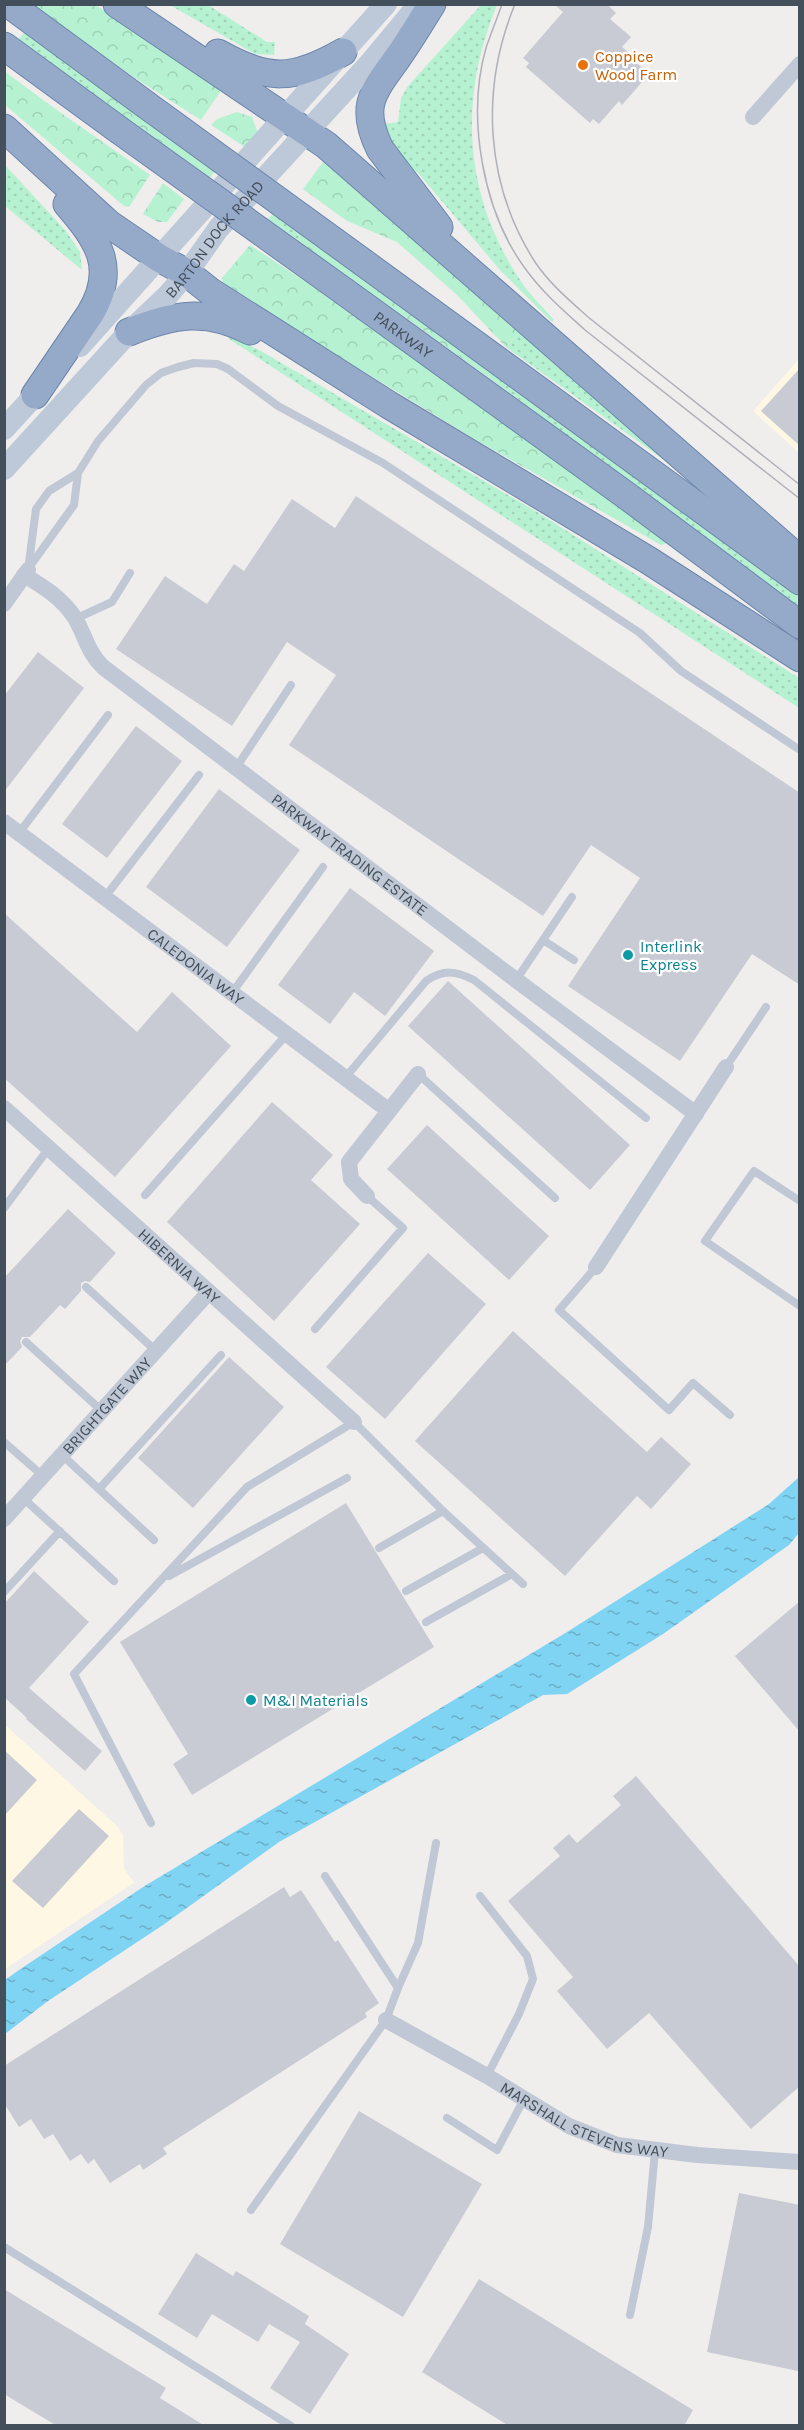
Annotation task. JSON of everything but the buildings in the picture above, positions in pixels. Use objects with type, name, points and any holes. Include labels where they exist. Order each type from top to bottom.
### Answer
[{"type":"highway","name":"PARKWAY","points":[[9,4],[800,581]]},
{"type":"highway","points":[[117,4],[297,124],[476,275],[800,560]]},
{"type":"highway","points":[[130,4],[245,68],[257,72],[287,74],[305,71],[320,66],[343,52]]},
{"type":"highway","points":[[432,4],[396,59],[376,84],[372,94],[370,116],[373,135],[380,149],[476,275]]},
{"type":"highway","name":"PARKWAY","points":[[4,46],[627,496],[800,625]]},
{"type":"highway","points":[[4,129],[109,224],[159,258],[187,273],[211,292],[389,405],[648,560],[800,658]]},
{"type":"highway","points":[[4,129],[93,236],[99,247],[104,270],[97,303],[35,395]]},
{"type":"highway","points":[[129,332],[155,321],[176,317],[194,315],[220,319],[245,329],[389,405]]},
{"type":"main road","name":"BARTON DOCK ROAD","points":[[4,469],[129,332],[187,273],[297,124],[343,52],[386,4]]},
{"type":"main road","name":"BARTON DOCK ROAD","points":[[4,429],[159,258],[419,4]]},
{"type":"street","points":[[753,117],[800,64]]},
{"type":"street","points":[[4,604],[26,573]]},
{"type":"street","name":"PARKWAY TRADING ESTATE","points":[[26,573],[58,597],[75,619],[91,652],[103,668],[696,1114]]},
{"type":"street","name":"CALEDONIA WAY","points":[[4,822],[388,1110]]},
{"type":"street","points":[[596,1267],[726,1067]]},
{"type":"street","points":[[367,1196],[351,1179],[349,1162],[417,1074]]},
{"type":"street","name":"HIBERNIA WAY","points":[[4,1108],[354,1422]]},
{"type":"street","name":"BRIGHTGATE WAY","points":[[4,1519],[208,1292]]},
{"type":"street","name":"MARSHALL STEVENS WAY","points":[[386,2020],[487,2076],[569,2126],[617,2145],[656,2151],[800,2162]]},
{"type":"lane","points":[[26,573],[74,505],[78,473],[98,441],[153,378],[161,373],[194,363],[217,364],[228,369],[278,406],[383,464],[630,626],[681,671],[800,750]]},
{"type":"lane","points":[[26,573],[36,509],[49,491],[78,473]]},
{"type":"lane","points":[[75,619],[112,602],[130,573]]},
{"type":"lane","points":[[236,768],[291,685]]},
{"type":"lane","points":[[19,833],[108,715]]},
{"type":"lane","points":[[105,897],[199,775]]},
{"type":"lane","points":[[232,993],[323,867]]},
{"type":"lane","points":[[516,980],[572,897]]},
{"type":"lane","points":[[543,940],[574,960]]},
{"type":"lane","points":[[345,1078],[426,981],[449,971],[474,980],[646,1118]]},
{"type":"lane","points":[[726,1067],[766,1007]]},
{"type":"lane","points":[[145,1195],[287,1035]]},
{"type":"lane","points":[[417,1074],[555,1198]]},
{"type":"lane","points":[[4,1208],[49,1148]]},
{"type":"lane","points":[[800,1201],[754,1171],[705,1241],[800,1306]]},
{"type":"lane","points":[[315,1329],[403,1228],[367,1196]]},
{"type":"lane","points":[[596,1267],[559,1310],[669,1410],[693,1383],[730,1415]]},
{"type":"lane","points":[[86,1287],[156,1351]]},
{"type":"lane","points":[[26,1342],[102,1410]]},
{"type":"lane","points":[[99,1489],[221,1355]]},
{"type":"lane","points":[[151,1823],[74,1674],[247,1487],[354,1422],[443,1511],[523,1584]]},
{"type":"lane","points":[[4,1442],[43,1476]]},
{"type":"lane","points":[[62,1455],[154,1540]]},
{"type":"lane","points":[[161,1580],[347,1478]]},
{"type":"lane","points":[[23,1498],[114,1581]]},
{"type":"lane","points":[[379,1548],[443,1511]]},
{"type":"lane","points":[[4,1592],[60,1531]]},
{"type":"lane","points":[[406,1591],[483,1548]]},
{"type":"lane","points":[[426,1622],[512,1574]]},
{"type":"lane","points":[[250,2210],[386,2020],[418,1943],[436,1843]]},
{"type":"lane","points":[[326,1876],[398,1988]]},
{"type":"lane","points":[[480,1896],[527,1956],[533,1979],[519,2014],[487,2076]]},
{"type":"lane","points":[[447,2118],[497,2150],[524,2098]]},
{"type":"lane","points":[[630,2315],[648,2227],[656,2151]]},
{"type":"lane","points":[[4,2247],[291,2426]]},
{"type":"shaded area","points":[[799,359],[799,453],[753,411]]},
{"type":"shaded area","points":[[4,1724],[117,1826],[123,1835],[124,1868],[135,1882],[5,1969]]},
{"type":"green space","points":[[30,5],[95,5],[222,82],[220,92],[201,120],[138,80]]},
{"type":"green space","points":[[170,5],[208,5],[267,42],[275,42],[274,55],[255,54]]},
{"type":"green space","points":[[481,5],[497,5],[484,41],[476,77],[472,113],[473,149],[479,184],[489,219],[504,253],[524,286],[554,320],[552,322],[500,270],[418,173],[412,169],[394,144],[385,124],[398,122],[401,98],[408,86]]},
{"type":"green space","points":[[25,31],[105,88],[98,97],[18,40]]},
{"type":"green space","points":[[4,71],[150,175],[129,207],[124,206],[5,105]]},
{"type":"green space","points":[[105,88],[217,168],[210,178],[98,97]]},
{"type":"green space","points":[[237,112],[252,117],[259,136],[248,149],[211,125],[217,119]]},
{"type":"green space","points":[[326,158],[523,330],[506,347],[456,294],[397,242],[347,221],[303,189]]},
{"type":"green space","points":[[5,165],[66,231],[80,252],[82,270],[5,206]]},
{"type":"green space","points":[[163,183],[184,199],[167,222],[158,222],[143,214]]},
{"type":"green space","points":[[276,210],[304,231],[297,240],[268,219]]},
{"type":"green space","points":[[304,231],[493,368],[488,377],[297,240]]},
{"type":"green space","points":[[250,245],[309,284],[665,538],[665,544],[661,545],[476,440],[223,283],[222,278]]},
{"type":"green space","points":[[523,330],[685,475],[506,347]]},
{"type":"green space","points":[[228,335],[261,351],[537,512],[799,678],[799,708],[229,339]]},
{"type":"green space","points":[[493,368],[799,593],[799,607],[488,377]]},
{"type":"water","points":[[799,1477],[799,1533],[789,1545],[663,1634],[567,1694],[543,1695],[279,1842],[163,1925],[48,2001],[5,2034],[5,1980],[19,1970],[143,1887],[567,1632],[769,1504]]},
{"type":"tram line","points":[[502,4],[486,48],[480,75],[479,134],[482,164],[489,193],[499,222],[512,248],[540,287],[585,330],[800,499]]},
{"type":"tram line","points":[[515,4],[496,69],[493,136],[497,169],[506,201],[518,232],[535,262],[553,284],[588,317],[800,485]]},
{"type":"place","name":"Coppice Wood Farm","points":[[583,65]]},
{"type":"place","name":"Interlink Express","points":[[628,955]]},
{"type":"place","name":"M&I Materials","points":[[251,1700]]}]
